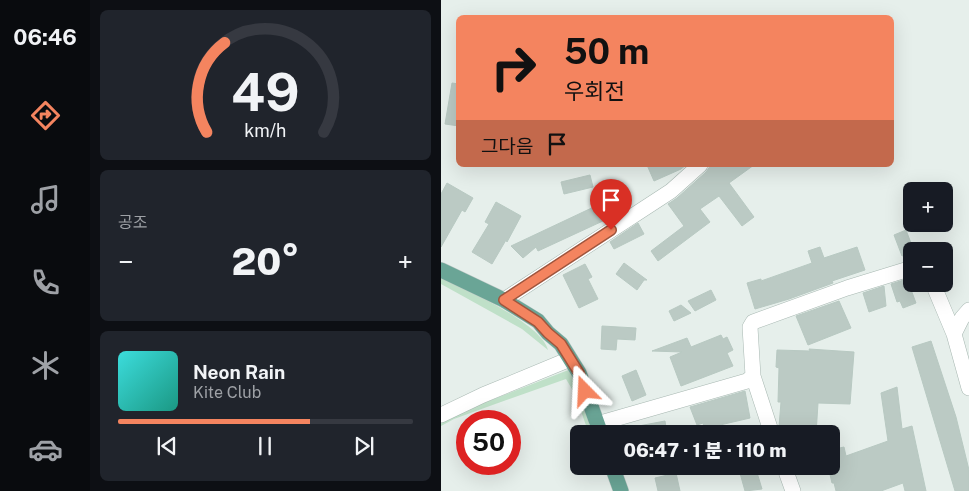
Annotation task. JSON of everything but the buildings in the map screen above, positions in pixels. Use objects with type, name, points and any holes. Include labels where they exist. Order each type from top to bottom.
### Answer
[{"type":"main road","points":[[441,270],[504,300],[538,322],[561,344],[579,373],[598,425]]},
{"type":"main road","points":[[615,475],[621,491]]},
{"type":"street","points":[[504,300],[671,191],[698,167]]},
{"type":"street","points":[[769,425],[753,376],[750,327],[753,322],[847,288],[903,271]]},
{"type":"street","points":[[936,292],[954,334],[969,388]]},
{"type":"street","points":[[954,334],[962,318],[969,310]]},
{"type":"street","points":[[441,415],[483,395],[570,359]]},
{"type":"street","points":[[611,425],[747,381],[753,376]]},
{"type":"street","points":[[787,475],[793,491]]},
{"type":"green space","points":[[441,277],[501,308],[518,319],[543,340],[548,350],[522,329],[441,284]]},
{"type":"green space","points":[[571,369],[591,425],[586,425],[575,394],[566,379],[479,410],[466,410]]},
{"type":"green space","points":[[456,414],[456,418],[441,426],[441,421]]},
{"type":"route","points":[[585,391],[579,373],[561,344],[538,322],[504,300],[611,230]]}]
